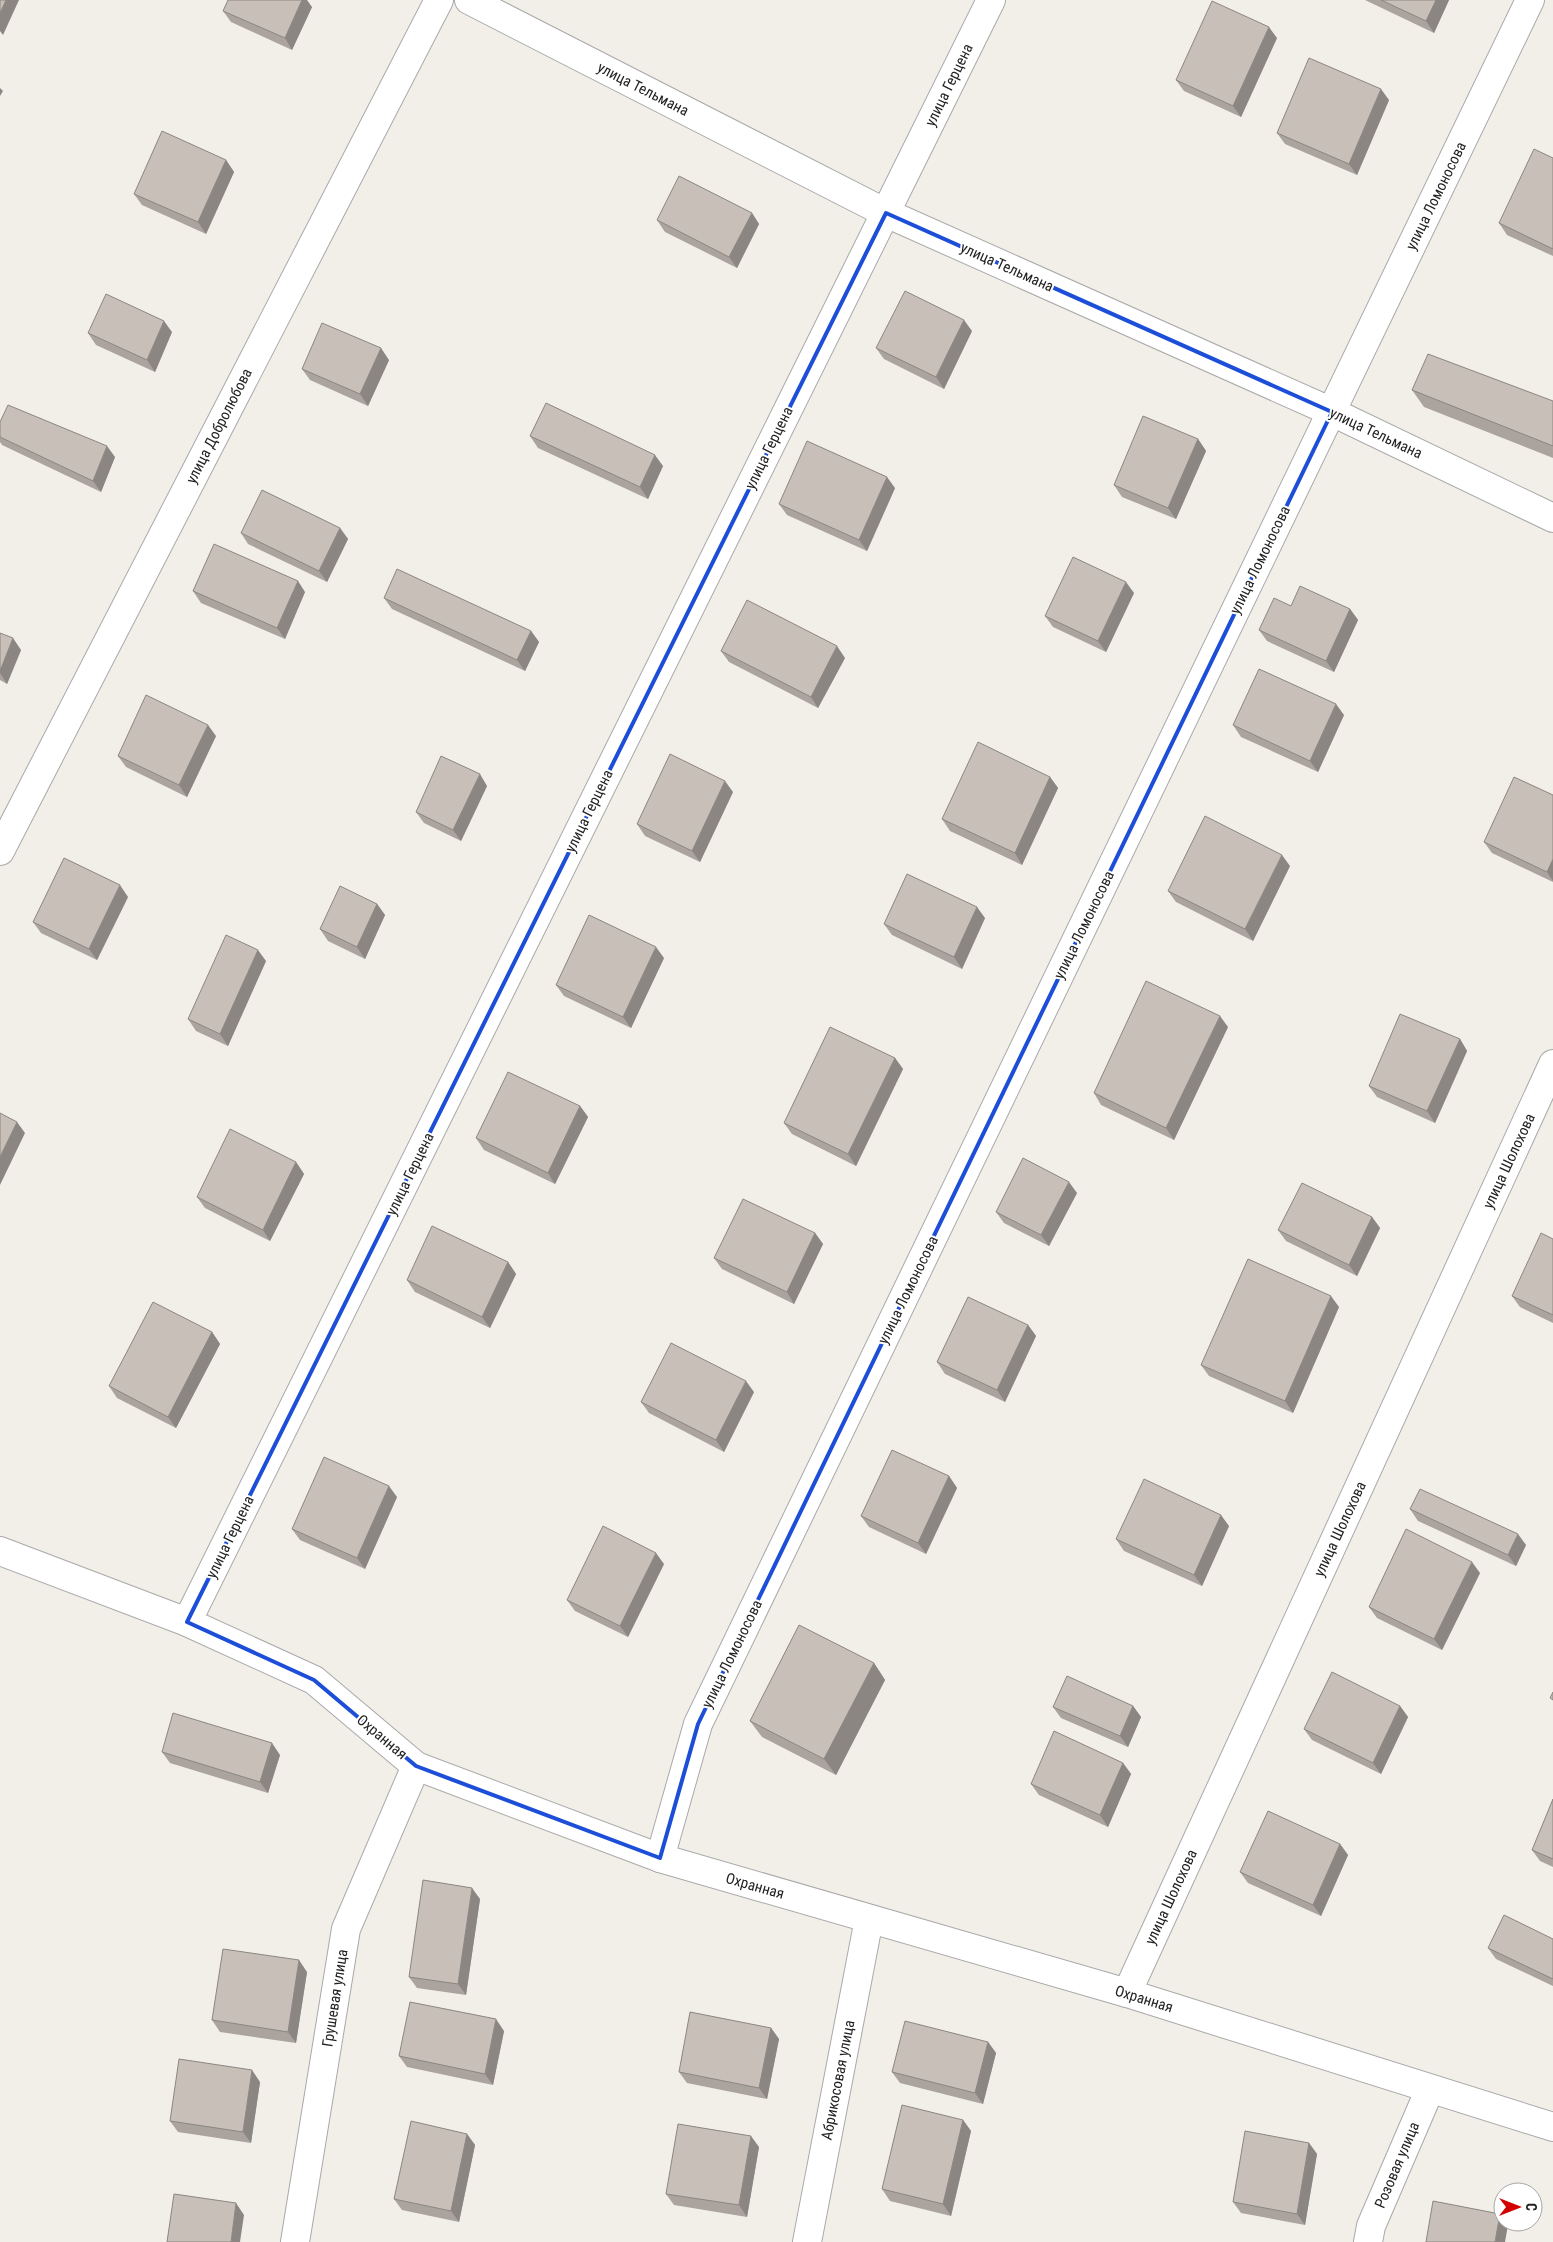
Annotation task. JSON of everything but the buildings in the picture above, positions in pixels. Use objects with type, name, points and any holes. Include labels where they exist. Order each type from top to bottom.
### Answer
[{"type":"street","name":"улица Добролюбова","points":[[0,851],[438,0]]},
{"type":"street","name":"улица Тельмана","points":[[469,0],[886,213],[1332,412],[1553,518]]},
{"type":"street","name":"улица Герцена","points":[[187,1622],[991,0]]},
{"type":"street","name":"улица Ломоносова","points":[[660,1858],[698,1724],[1530,0]]},
{"type":"street","name":"улица Шолохова","points":[[1127,1993],[1553,1064]]},
{"type":"street","name":"Охранная","points":[[0,1551],[187,1622],[314,1680],[416,1766],[660,1858],[1127,1993],[1553,2127]]},
{"type":"street","name":"Грушевая улица","points":[[295,2242],[346,1930],[416,1766]]},
{"type":"street","name":"Абрикосовая улица","points":[[807,2242],[869,1919]]},
{"type":"street","name":"Розовая улица","points":[[1368,2242],[1371,2226],[1430,2089]]},
{"type":"highlighted area","points":[[886,213],[1332,412],[698,1724],[660,1858],[416,1766],[314,1680],[187,1622]]}]
